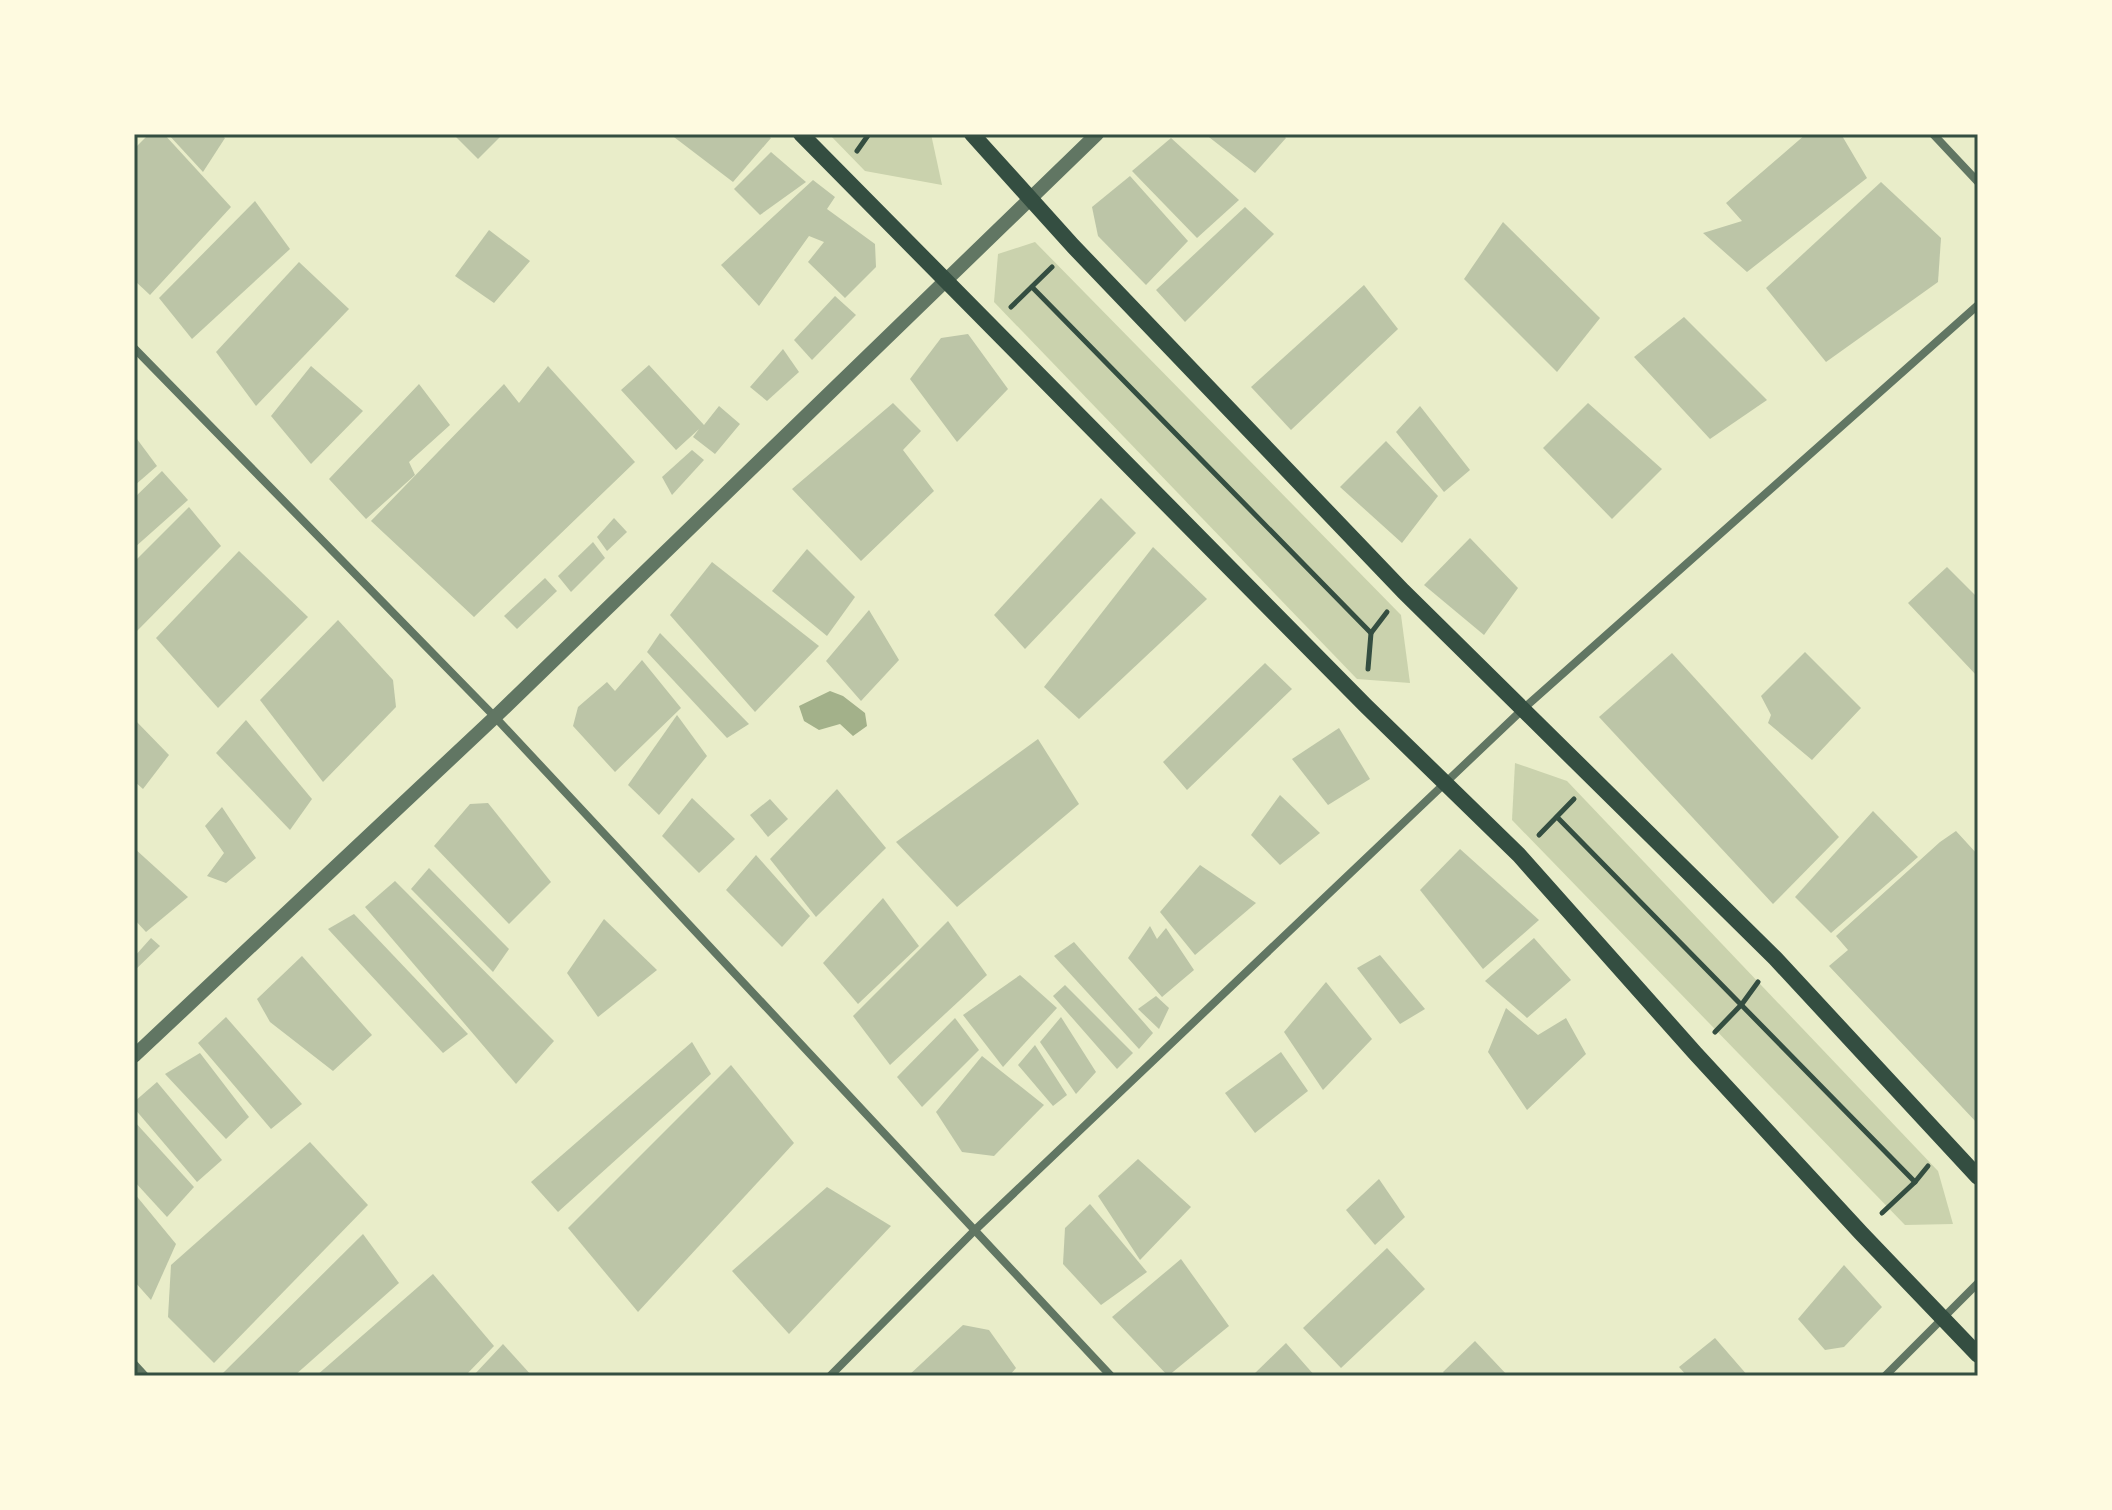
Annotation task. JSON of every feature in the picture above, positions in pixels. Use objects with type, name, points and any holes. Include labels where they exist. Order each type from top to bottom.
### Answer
[{"type":"main road","points":[[801,134],[1366,706],[1519,855],[1695,1053],[1978,1355]]},
{"type":"main road","points":[[972,134],[1073,246],[1403,591],[1775,958],[1978,1177]]},
{"type":"street","points":[[134,1056],[495,717],[1097,134]]},
{"type":"street","points":[[1933,134],[1978,182]]},
{"type":"street","points":[[830,1376],[975,1230],[1523,709],[1978,305]]},
{"type":"street","points":[[134,348],[495,717],[1111,1376]]},
{"type":"street","points":[[1885,1376],[1978,1283]]},
{"type":"street","points":[[134,1364],[145,1376]]},
{"type":"path","points":[[990,327],[1073,246]]},
{"type":"path","points":[[1032,287],[1371,633]]},
{"type":"path","points":[[1366,706],[1371,633],[1403,591]]},
{"type":"path","points":[[1519,855],[1593,779]]},
{"type":"path","points":[[1557,817],[1915,1182]]},
{"type":"path","points":[[1695,1053],[1742,1004],[1775,958]]},
{"type":"path","points":[[1861,1233],[1915,1182],[1946,1142]]},
{"type":"shaded area","points":[[829,134],[931,134],[942,185],[865,171]]},
{"type":"shaded area","points":[[1035,242],[1401,615],[1410,683],[1357,679],[994,302],[998,254]]},
{"type":"shaded area","points":[[830,691],[843,696],[865,713],[867,726],[853,736],[840,724],[819,730],[804,721],[799,706]]},
{"type":"shaded area","points":[[1515,763],[1567,781],[1938,1171],[1953,1224],[1905,1225],[1512,820]]},
{"type":"building","points":[[149,134],[164,134],[231,207],[150,295],[134,280],[134,149]]},
{"type":"building","points":[[168,134],[220,134],[225,138],[203,172]]},
{"type":"building","points":[[453,134],[503,134],[478,159]]},
{"type":"building","points":[[670,134],[766,134],[771,138],[733,182]]},
{"type":"building","points":[[1205,134],[1282,134],[1286,138],[1255,173]]},
{"type":"building","points":[[1806,134],[1841,134],[1867,178],[1747,272],[1703,233],[1742,221],[1726,203]]},
{"type":"building","points":[[1171,138],[1239,200],[1197,238],[1132,171]]},
{"type":"building","points":[[771,152],[806,182],[760,215],[734,189]]},
{"type":"building","points":[[1130,176],[1188,241],[1146,285],[1098,236],[1092,207]]},
{"type":"building","points":[[813,180],[835,197],[827,209],[875,244],[876,267],[845,298],[808,262],[824,242],[809,236],[759,306],[721,265]]},
{"type":"building","points":[[1881,182],[1941,238],[1938,282],[1826,362],[1766,288]]},
{"type":"building","points":[[255,201],[290,249],[192,339],[159,298]]},
{"type":"building","points":[[1245,207],[1274,234],[1185,322],[1156,290]]},
{"type":"building","points":[[1503,222],[1600,318],[1557,372],[1464,279]]},
{"type":"building","points":[[489,230],[530,261],[494,303],[455,276]]},
{"type":"building","points":[[299,262],[349,309],[256,406],[216,352]]},
{"type":"building","points":[[1364,285],[1398,329],[1291,430],[1251,387]]},
{"type":"building","points":[[835,296],[856,315],[812,360],[794,340]]},
{"type":"building","points":[[1684,317],[1767,400],[1710,439],[1634,357]]},
{"type":"building","points":[[968,334],[1008,389],[957,442],[910,379],[941,338]]},
{"type":"building","points":[[783,349],[799,372],[767,401],[750,387]]},
{"type":"building","points":[[649,365],[704,425],[719,406],[740,424],[715,454],[693,437],[699,429],[676,450],[621,390]]},
{"type":"building","points":[[311,366],[363,411],[311,464],[271,416]]},
{"type":"building","points":[[548,366],[635,462],[474,617],[371,521],[504,384],[519,403]]},
{"type":"building","points":[[419,384],[450,425],[409,462],[415,475],[366,519],[329,479]]},
{"type":"building","points":[[893,403],[921,431],[903,450],[934,491],[861,561],[792,489]]},
{"type":"building","points":[[1588,403],[1662,469],[1612,519],[1543,448]]},
{"type":"building","points":[[1420,406],[1470,470],[1444,492],[1396,432]]},
{"type":"building","points":[[134,435],[157,466],[134,486]]},
{"type":"building","points":[[1386,441],[1438,496],[1402,543],[1340,487]]},
{"type":"building","points":[[692,450],[704,460],[672,495],[662,477]]},
{"type":"building","points":[[162,471],[188,500],[134,548],[134,498]]},
{"type":"building","points":[[1101,498],[1136,533],[1025,649],[994,615]]},
{"type":"building","points":[[189,507],[221,546],[134,634],[134,562]]},
{"type":"building","points":[[614,518],[627,532],[607,551],[597,537]]},
{"type":"building","points":[[1470,538],[1518,588],[1484,635],[1424,585]]},
{"type":"building","points":[[593,542],[605,558],[571,592],[558,576]]},
{"type":"building","points":[[1153,547],[1207,599],[1079,719],[1044,687]]},
{"type":"building","points":[[807,549],[855,597],[827,636],[772,591]]},
{"type":"building","points":[[239,551],[308,617],[218,708],[156,638]]},
{"type":"building","points":[[712,562],[819,646],[755,712],[670,615]]},
{"type":"building","points":[[1947,567],[1978,598],[1978,677],[1908,603]]},
{"type":"building","points":[[545,578],[557,591],[517,629],[504,616]]},
{"type":"building","points":[[869,610],[899,660],[861,701],[826,661]]},
{"type":"building","points":[[338,620],[393,680],[396,707],[323,782],[260,700]]},
{"type":"building","points":[[660,633],[749,724],[727,738],[647,652]]},
{"type":"building","points":[[1805,652],[1861,708],[1812,760],[1768,723],[1771,715],[1761,696]]},
{"type":"building","points":[[1672,653],[1839,837],[1773,904],[1599,717]]},
{"type":"building","points":[[642,660],[681,708],[615,772],[573,726],[578,707],[607,682],[615,691]]},
{"type":"building","points":[[1265,663],[1292,689],[1187,790],[1163,762]]},
{"type":"building","points":[[677,715],[707,756],[659,815],[628,785]]},
{"type":"building","points":[[134,719],[169,755],[143,789],[134,781]]},
{"type":"building","points":[[246,720],[312,799],[290,830],[216,753]]},
{"type":"building","points":[[1339,728],[1370,779],[1328,805],[1292,759]]},
{"type":"building","points":[[1038,739],[1079,804],[957,907],[896,842]]},
{"type":"building","points":[[837,789],[886,848],[816,917],[770,859]]},
{"type":"building","points":[[1280,795],[1320,833],[1280,865],[1251,835]]},
{"type":"building","points":[[692,798],[735,839],[699,873],[662,836]]},
{"type":"building","points":[[770,799],[788,819],[768,837],[750,815]]},
{"type":"building","points":[[488,803],[551,882],[509,924],[434,846],[470,804]]},
{"type":"building","points":[[222,807],[256,858],[226,883],[207,876],[224,853],[205,826]]},
{"type":"building","points":[[1873,811],[1918,857],[1831,933],[1795,897]]},
{"type":"building","points":[[1956,831],[1978,855],[1978,1124],[1829,966],[1848,950],[1836,936]]},
{"type":"building","points":[[134,848],[188,897],[146,932],[134,919]]},
{"type":"building","points":[[1460,849],[1539,920],[1483,969],[1420,890]]},
{"type":"building","points":[[756,855],[810,916],[782,947],[726,890]]},
{"type":"building","points":[[1200,865],[1256,903],[1195,955],[1160,912]]},
{"type":"building","points":[[429,868],[509,949],[493,972],[411,889]]},
{"type":"building","points":[[395,881],[554,1041],[516,1084],[365,907]]},
{"type":"building","points":[[883,898],[919,946],[858,1004],[823,963]]},
{"type":"building","points":[[354,914],[468,1034],[443,1053],[328,929]]},
{"type":"building","points":[[604,919],[657,970],[598,1017],[567,973]]},
{"type":"building","points":[[948,921],[987,975],[890,1065],[853,1016]]},
{"type":"building","points":[[1150,926],[1157,939],[1166,928],[1194,970],[1162,997],[1128,958]]},
{"type":"building","points":[[151,938],[160,946],[134,971],[134,957]]},
{"type":"building","points":[[1534,938],[1571,980],[1527,1018],[1485,981]]},
{"type":"building","points":[[1074,942],[1153,1033],[1139,1049],[1054,956]]},
{"type":"building","points":[[1380,955],[1425,1009],[1400,1024],[1357,968]]},
{"type":"building","points":[[302,956],[372,1035],[333,1071],[270,1022],[257,999]]},
{"type":"building","points":[[1020,975],[1057,1008],[1003,1067],[963,1015]]},
{"type":"building","points":[[1326,982],[1372,1039],[1323,1090],[1284,1032]]},
{"type":"building","points":[[1065,985],[1133,1053],[1117,1069],[1053,996]]},
{"type":"building","points":[[1156,996],[1169,1008],[1159,1029],[1138,1009]]},
{"type":"building","points":[[1506,1008],[1538,1035],[1566,1018],[1586,1054],[1527,1110],[1488,1052]]},
{"type":"building","points":[[226,1017],[302,1104],[271,1129],[198,1043]]},
{"type":"building","points":[[1061,1017],[1096,1072],[1076,1094],[1040,1042]]},
{"type":"building","points":[[955,1018],[979,1050],[922,1107],[897,1077]]},
{"type":"building","points":[[692,1042],[711,1074],[558,1212],[531,1182]]},
{"type":"building","points":[[1035,1045],[1067,1095],[1053,1106],[1018,1065]]},
{"type":"building","points":[[1281,1052],[1308,1091],[1255,1133],[1225,1093]]},
{"type":"building","points":[[200,1053],[249,1117],[226,1139],[165,1074]]},
{"type":"building","points":[[982,1056],[1044,1105],[994,1156],[962,1152],[936,1112]]},
{"type":"building","points":[[731,1065],[794,1143],[638,1312],[568,1228]]},
{"type":"building","points":[[157,1082],[222,1160],[197,1182],[134,1108],[134,1102]]},
{"type":"building","points":[[134,1121],[194,1187],[167,1217],[134,1181]]},
{"type":"building","points":[[310,1142],[368,1205],[214,1363],[168,1317],[171,1265]]},
{"type":"building","points":[[1138,1159],[1191,1207],[1140,1260],[1098,1196]]},
{"type":"building","points":[[1379,1179],[1405,1217],[1375,1245],[1346,1210]]},
{"type":"building","points":[[827,1187],[891,1226],[789,1334],[732,1271]]},
{"type":"building","points":[[134,1193],[176,1244],[151,1300],[134,1281]]},
{"type":"building","points":[[1090,1204],[1147,1272],[1101,1305],[1063,1264],[1065,1228]]},
{"type":"building","points":[[363,1234],[399,1283],[294,1376],[220,1376]]},
{"type":"building","points":[[1387,1248],[1425,1289],[1341,1368],[1303,1328]]},
{"type":"building","points":[[1181,1259],[1229,1326],[1168,1376],[1112,1317]]},
{"type":"building","points":[[1844,1265],[1882,1307],[1844,1347],[1825,1350],[1798,1319]]},
{"type":"building","points":[[433,1274],[494,1346],[465,1376],[316,1376]]},
{"type":"building","points":[[963,1325],[989,1330],[1016,1368],[1009,1376],[908,1376]]},
{"type":"building","points":[[1715,1338],[1748,1376],[1687,1376],[1679,1367]]},
{"type":"building","points":[[1475,1341],[1508,1376],[1446,1376],[1443,1372]]},
{"type":"building","points":[[1286,1343],[1315,1376],[1252,1376]]},
{"type":"building","points":[[503,1344],[532,1376],[473,1376]]}]
